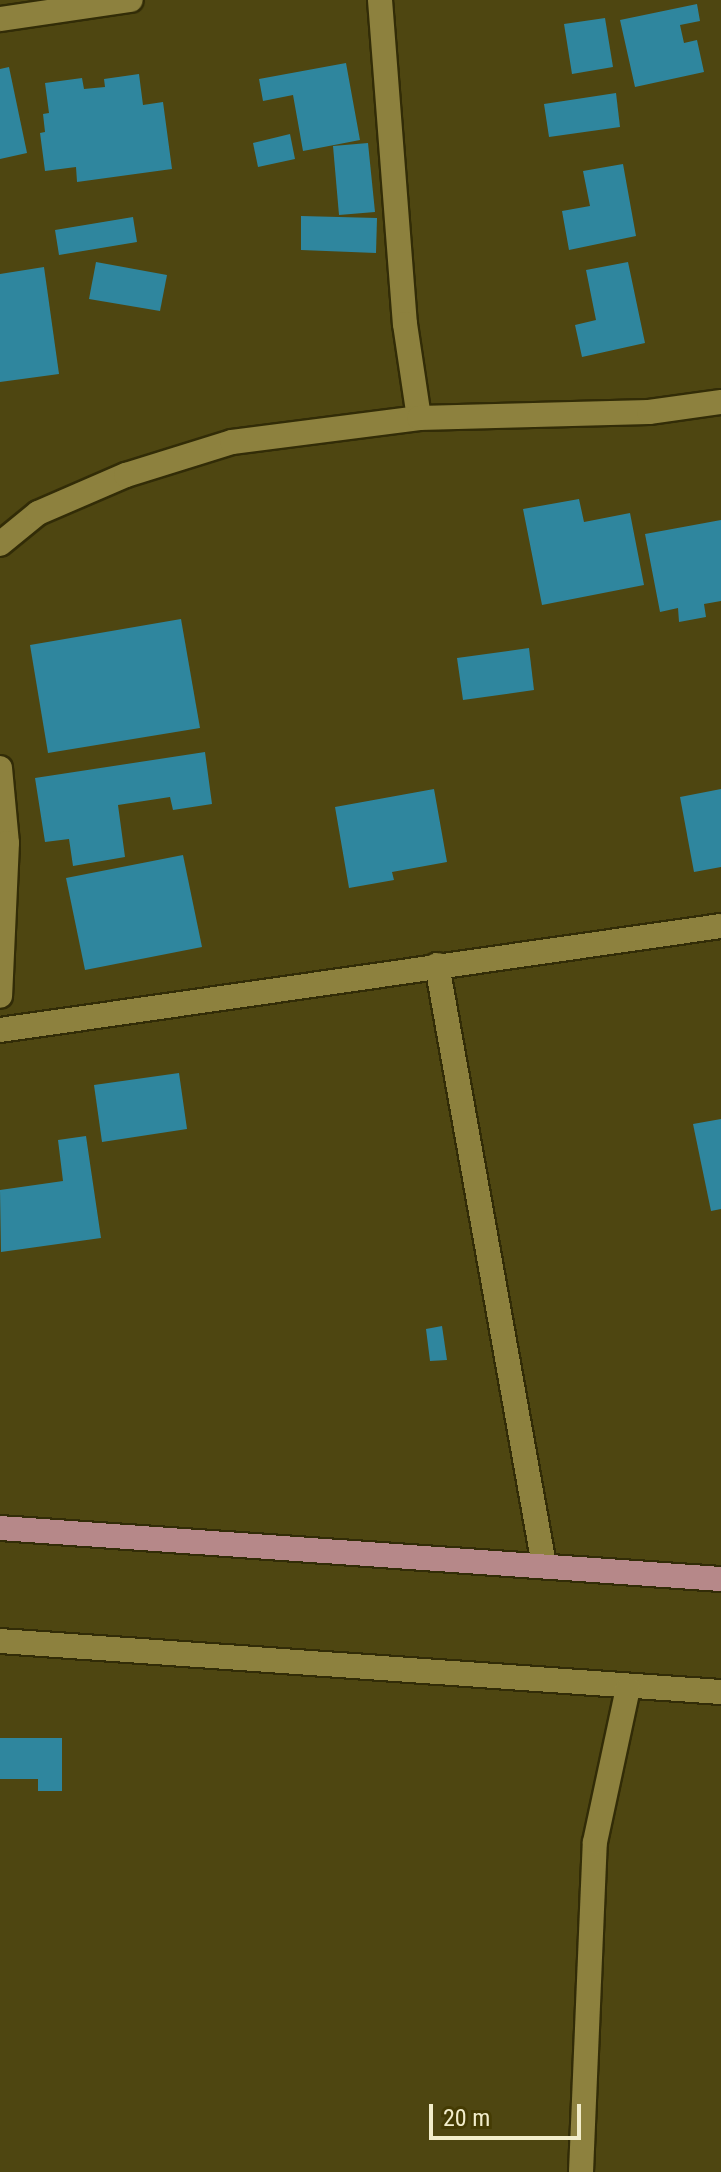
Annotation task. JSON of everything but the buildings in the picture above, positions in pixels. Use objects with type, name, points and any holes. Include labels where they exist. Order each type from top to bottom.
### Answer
[{"type":"main road","points":[[0,1528],[721,1579]]},
{"type":"street","points":[[0,19],[131,0]]},
{"type":"street","points":[[380,0],[405,324],[419,418]]},
{"type":"street","points":[[0,544],[38,513],[126,475],[232,442],[419,418],[649,412],[721,402]]},
{"type":"street","points":[[0,768],[7,843],[0,996]]},
{"type":"street","points":[[0,1030],[721,926]]},
{"type":"street","points":[[437,965],[544,1565]]},
{"type":"street","points":[[0,1641],[395,1666],[628,1688],[721,1692]]},
{"type":"street","points":[[581,2172],[595,1842],[628,1688]]}]
